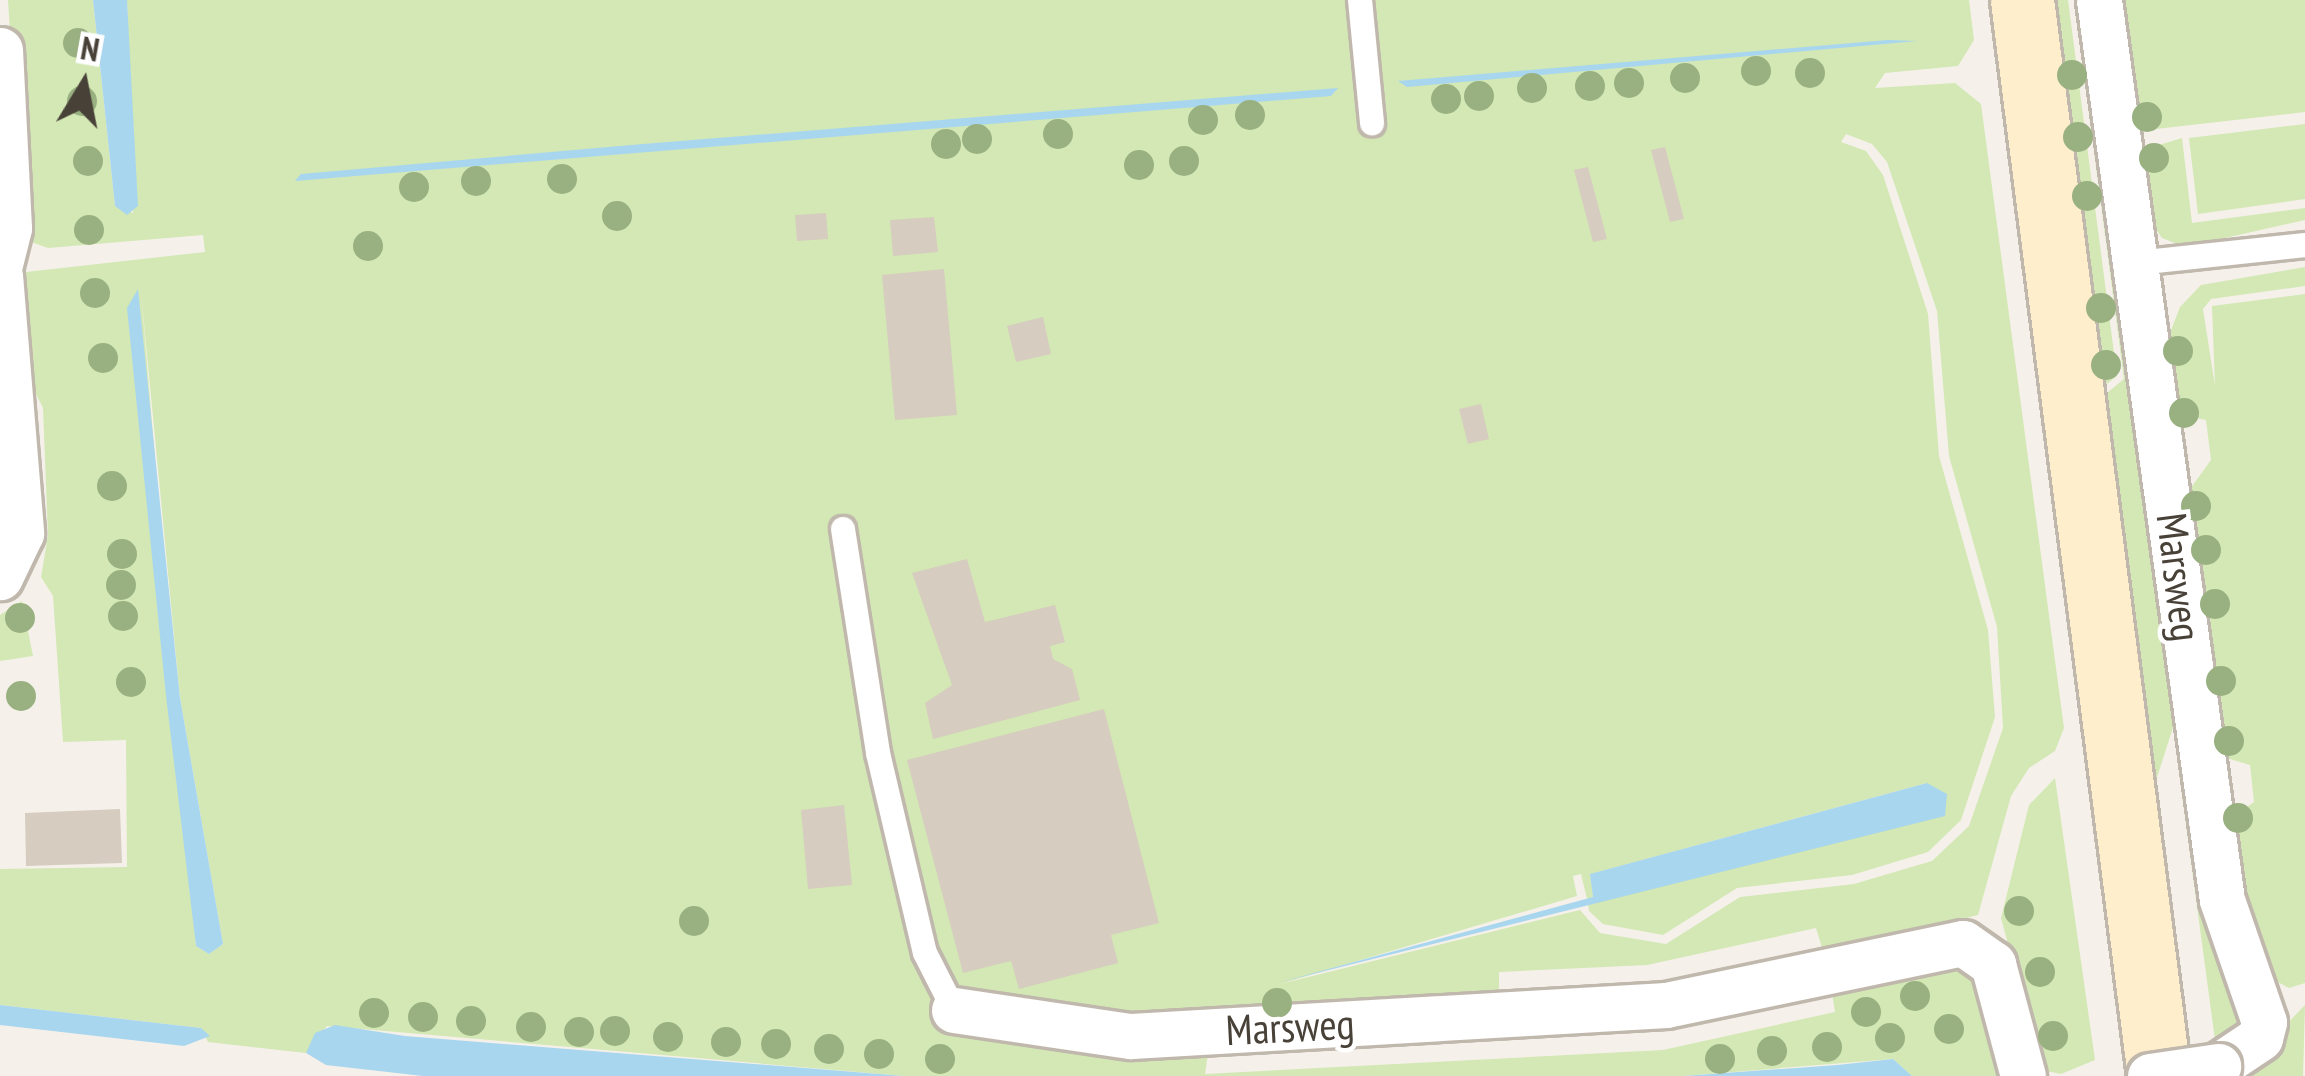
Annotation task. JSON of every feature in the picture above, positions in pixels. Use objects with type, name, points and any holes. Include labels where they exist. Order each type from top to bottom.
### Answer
[{"type":"main road","name":"Marsweg","points":[[2022,0],[2188,1071]]},
{"type":"street","name":"Marsweg","points":[[2099,0],[2222,900],[2264,1022],[2260,1038],[2188,1071]]},
{"type":"street","points":[[0,50],[9,228],[0,263]]},
{"type":"street","points":[[0,275],[21,532],[0,577]]},
{"type":"street","name":"Marsweg","points":[[953,1010],[1131,1036],[1666,1005],[1963,943],[1993,964],[2023,1076]]},
{"type":"street","points":[[2150,1076],[2188,1071]]},
{"type":"lane","points":[[1360,0],[1372,123]]},
{"type":"lane","points":[[2137,263],[2305,245]]},
{"type":"lane","name":"Marsweg","points":[[843,529],[882,772],[925,953],[953,1010]]},
{"type":"green space","points":[[8,0],[93,0],[115,206],[133,213],[127,0],[1969,0],[1974,40],[1958,66],[1885,73],[1875,88],[1955,83],[1981,104],[2064,728],[2055,751],[2029,768],[2011,796],[1978,915],[1824,954],[1816,928],[1647,965],[1499,972],[1499,1000],[1214,1014],[1205,1074],[1663,1050],[1835,1012],[1831,987],[1970,965],[2000,1076],[1912,1076],[1893,1059],[1683,1076],[904,1076],[327,1026],[306,1053],[208,1042],[201,1028],[0,1005],[0,869],[127,867],[126,740],[63,742],[53,596],[41,577],[48,535],[43,408],[31,384],[26,272],[205,252],[203,235],[48,248],[23,239]],"holes":[[[1846,134],[1872,144],[1887,162],[1937,311],[1949,456],[1997,627],[2003,728],[1969,826],[1932,861],[1854,884],[1740,897],[1666,944],[1600,933],[1580,910],[1280,984],[1577,896],[1573,876],[1581,874],[1587,899],[1593,897],[1591,874],[1927,783],[1727,870],[1588,904],[1589,911],[1603,924],[1663,935],[1737,888],[1852,875],[1928,852],[1961,820],[1995,717],[1988,630],[1939,456],[1928,314],[1883,175],[1866,151],[1841,142]],[[141,292],[180,698],[223,944],[209,954],[196,946]]]},
{"type":"green space","points":[[2046,0],[2068,0],[2117,376],[2100,389]]},
{"type":"green space","points":[[2074,0],[2081,0],[2176,718],[2152,793],[2105,424],[2107,393],[2124,379]]},
{"type":"green space","points":[[2119,0],[2305,0],[2305,112],[2147,130],[2135,120]]},
{"type":"green space","points":[[2305,124],[2305,199],[2198,214],[2189,138]]},
{"type":"green space","points":[[2182,138],[2192,223],[2305,208],[2305,220],[2185,247],[2162,238],[2149,219],[2139,151]]},
{"type":"green space","points":[[2305,267],[2305,286],[2211,299],[2203,309],[2215,386],[2212,306],[2305,294],[2305,983],[2289,988],[2268,977],[2245,925],[2233,817],[2254,802],[2250,765],[2223,757],[2185,496],[2211,460],[2206,420],[2176,414],[2166,343],[2180,307],[2201,285]]},
{"type":"green space","points":[[22,601],[33,656],[0,661],[0,615]]},
{"type":"green space","points":[[2179,773],[2183,773],[2250,1022],[2216,1047]]},
{"type":"green space","points":[[2055,778],[2095,1060],[2061,1074],[2042,1070],[2001,918],[2029,805]]},
{"type":"green space","points":[[2305,1005],[2303,1076],[2240,1076],[2271,1058],[2282,1029]]},
{"type":"water","points":[[93,0],[127,0],[138,206],[127,215],[115,206]]},
{"type":"water","points":[[1917,41],[1407,87],[1398,81]]},
{"type":"water","points":[[1338,88],[1331,96],[295,181],[301,174]]},
{"type":"water","points":[[138,289],[180,698],[223,944],[209,954],[196,946],[166,696],[127,308]]},
{"type":"water","points":[[1927,783],[1947,794],[1945,816],[1277,983],[1593,897],[1590,874]]},
{"type":"water","points":[[0,1005],[201,1028],[210,1036],[184,1046],[0,1025]]},
{"type":"water","points":[[335,1025],[405,1036],[904,1076],[423,1076],[326,1065],[306,1053],[315,1033]]},
{"type":"water","points":[[1893,1059],[1912,1076],[1683,1076],[1837,1065]]},
{"type":"building","points":[[1665,147],[1684,219],[1670,222],[1651,150]]},
{"type":"building","points":[[1588,167],[1607,239],[1593,242],[1574,170]]},
{"type":"building","points":[[826,213],[828,239],[797,241],[795,215]]},
{"type":"building","points":[[934,217],[938,252],[893,256],[890,220]]},
{"type":"building","points":[[944,269],[957,415],[895,420],[882,275]]},
{"type":"building","points":[[1043,317],[1051,354],[1016,362],[1007,326]]},
{"type":"building","points":[[1481,404],[1489,439],[1468,444],[1459,409]]},
{"type":"building","points":[[967,559],[985,622],[1055,605],[1065,642],[1050,646],[1053,659],[1072,669],[1080,700],[933,739],[925,703],[952,685],[912,573]]},
{"type":"building","points":[[1104,709],[1159,923],[1111,935],[1118,963],[1019,989],[1011,961],[963,973],[907,760]]},
{"type":"building","points":[[844,805],[852,885],[808,889],[801,810]]},
{"type":"building","points":[[120,809],[122,863],[26,866],[25,813]]}]
